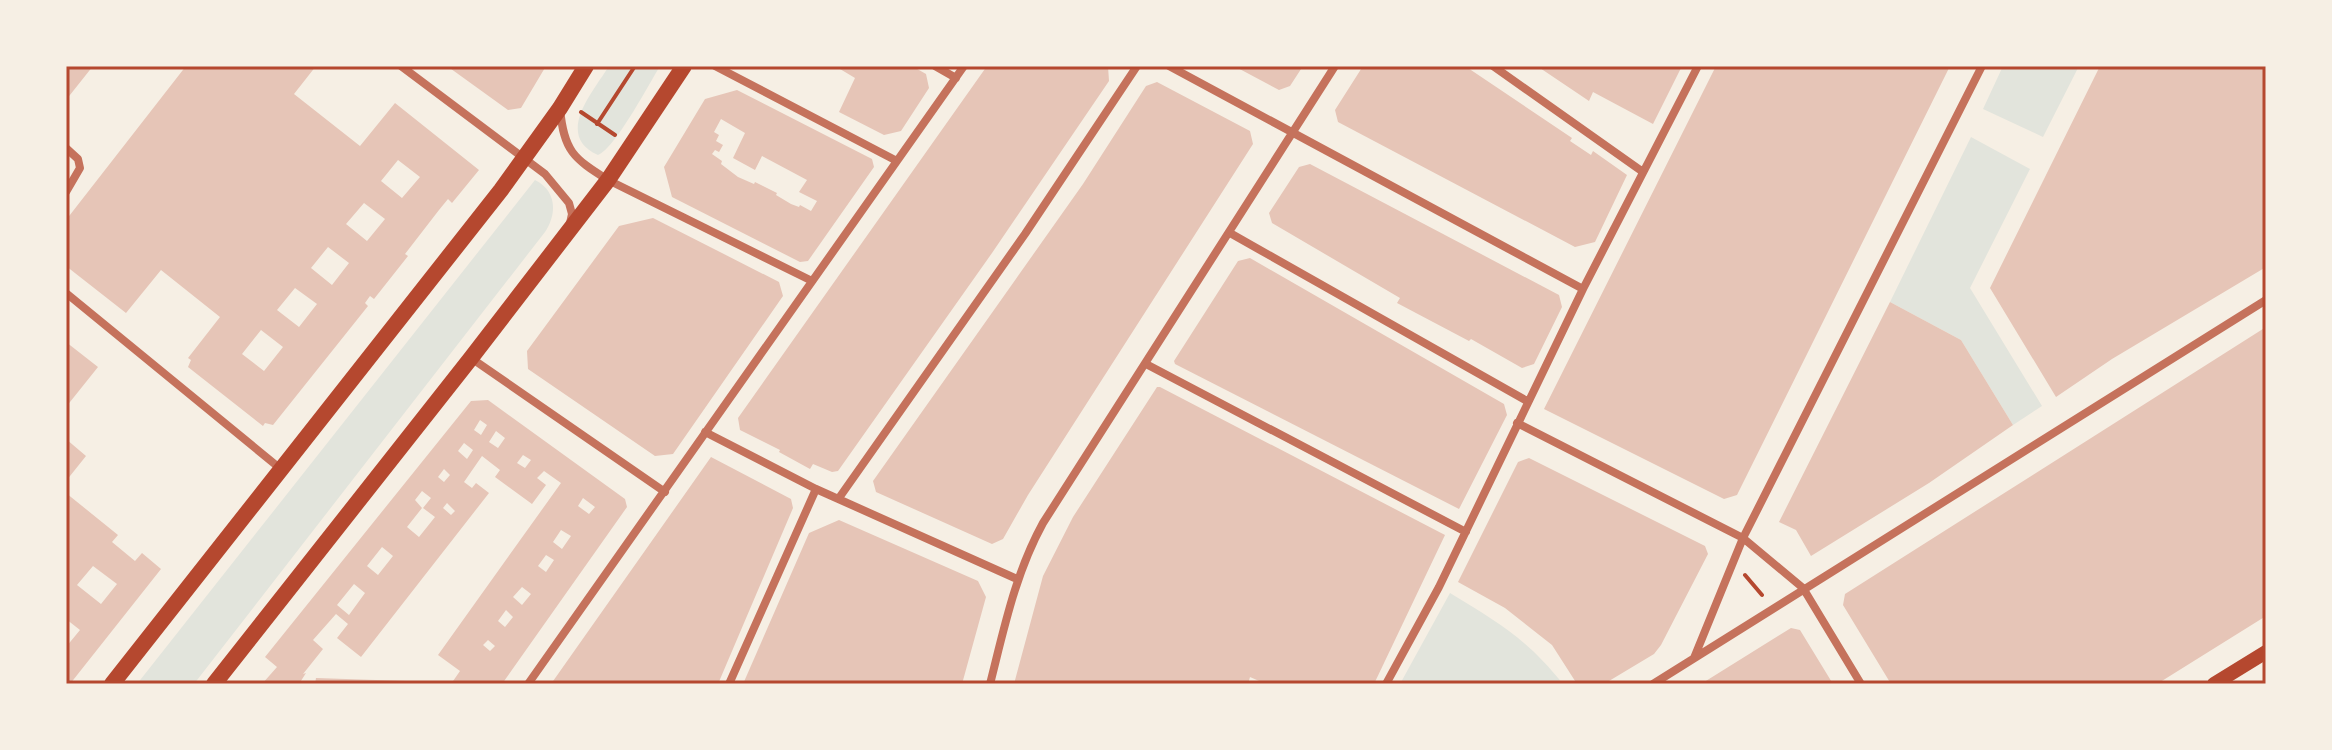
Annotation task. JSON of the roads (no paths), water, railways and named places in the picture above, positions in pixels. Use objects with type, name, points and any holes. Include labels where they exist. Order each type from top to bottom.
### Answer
[{"type":"main road","points":[[112,684],[282,471],[525,157],[586,66]]},
{"type":"main road","points":[[214,684],[608,180],[684,66]]},
{"type":"main road","points":[[2214,684],[2266,652]]},
{"type":"street","points":[[401,66],[545,174],[569,203],[572,214],[568,232]]},
{"type":"street","points":[[715,66],[895,160]]},
{"type":"street","points":[[935,66],[956,78]]},
{"type":"street","points":[[528,684],[665,492],[810,280],[821,269],[964,66]]},
{"type":"street","points":[[1169,66],[1583,289]]},
{"type":"street","points":[[990,684],[1017,579],[1043,523],[1335,66]]},
{"type":"street","points":[[1493,66],[1643,172]]},
{"type":"street","points":[[1386,684],[1466,532],[1527,401],[1698,66]]},
{"type":"street","points":[[1693,658],[1743,538],[1982,66]]},
{"type":"street","points":[[839,498],[1025,234],[1135,67]]},
{"type":"street","points":[[560,108],[563,134],[569,150],[585,165],[608,180],[810,280]]},
{"type":"street","points":[[66,148],[78,159],[80,168],[66,192]]},
{"type":"street","points":[[1230,233],[1527,401]]},
{"type":"street","points":[[66,293],[282,471]]},
{"type":"street","points":[[1653,684],[2266,300]]},
{"type":"street","points":[[471,358],[665,492]]},
{"type":"street","points":[[1146,364],[1466,532]]},
{"type":"street","points":[[1517,423],[1743,538],[1803,588],[1861,684]]},
{"type":"street","points":[[705,432],[816,489],[1017,579]]},
{"type":"street","points":[[729,684],[816,489]]}]
